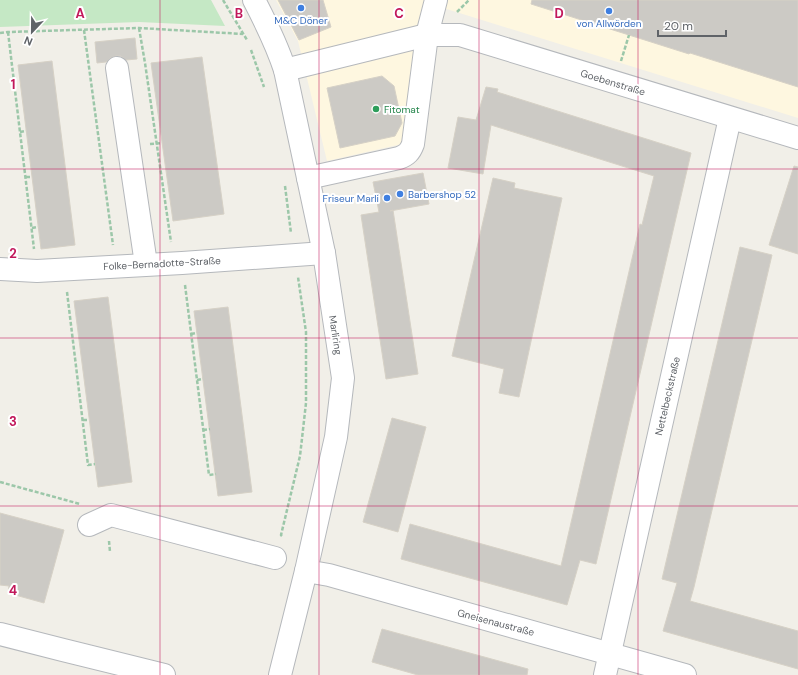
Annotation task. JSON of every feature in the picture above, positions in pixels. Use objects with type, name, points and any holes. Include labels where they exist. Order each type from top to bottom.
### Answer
[{"type":"street","name":"Marliring","points":[[254,0],[273,37],[285,70],[324,253],[342,378],[336,437],[306,571],[280,675]]},
{"type":"street","points":[[308,178],[399,158],[406,156],[410,151],[427,34],[436,0]]},
{"type":"street","name":"Goebenstraße","points":[[285,70],[427,34],[460,35],[798,138]]},
{"type":"street","points":[[117,68],[146,264]]},
{"type":"street","name":"Nettelbeckstraße","points":[[604,675],[730,118]]},
{"type":"street","name":"Folke-Bernadotte-Straße","points":[[0,269],[37,271],[324,253]]},
{"type":"street","points":[[95,522],[111,515],[274,558]]},
{"type":"street","name":"Gneisenaustraße","points":[[306,571],[329,575],[685,675]]},
{"type":"street","points":[[0,634],[164,675]]},
{"type":"path","points":[[453,16],[469,0]]},
{"type":"path","points":[[139,28],[156,143],[191,334],[209,475],[216,474]]},
{"type":"path","points":[[0,33],[139,28],[243,34]]},
{"type":"path","points":[[84,30],[116,266]]},
{"type":"path","points":[[8,32],[37,271]]},
{"type":"path","points":[[16,90],[21,88]]},
{"type":"path","points":[[20,132],[26,131]]},
{"type":"path","points":[[156,143],[162,143]]},
{"type":"path","points":[[26,177],[32,177]]},
{"type":"path","points":[[32,228],[38,227]]},
{"type":"path","points":[[65,269],[88,465],[95,464]]},
{"type":"path","points":[[71,324],[76,324]]},
{"type":"path","points":[[191,334],[197,333]]},
{"type":"path","points":[[77,370],[82,370]]},
{"type":"path","points":[[197,380],[203,379]]},
{"type":"path","points":[[83,420],[89,420]]},
{"type":"path","points":[[203,430],[210,429]]},
{"type":"path","points":[[0,482],[92,507],[95,522],[108,528],[110,552]]},
{"type":"shaded area","points":[[276,0],[798,0],[798,118],[424,2],[402,144],[327,161],[298,41]]},
{"type":"green space","points":[[0,0],[211,0],[225,26],[139,22],[0,27]]},
{"type":"building","points":[[278,0],[323,0],[331,27],[299,40]]},
{"type":"building","points":[[532,0],[798,0],[798,87],[531,4]]},
{"type":"building","points":[[135,38],[137,59],[126,60],[121,56],[116,56],[110,58],[106,62],[97,63],[95,42]]},
{"type":"building","points":[[202,57],[224,214],[173,221],[151,63]]},
{"type":"building","points":[[52,61],[75,245],[41,249],[18,65]]},
{"type":"building","points":[[382,76],[394,86],[402,123],[395,136],[340,148],[327,88]]},
{"type":"building","points":[[486,87],[498,89],[497,92],[691,153],[596,564],[580,560],[567,605],[401,559],[410,524],[561,566],[640,224],[642,225],[654,176],[491,125],[483,174],[448,168],[458,117],[476,120]]},
{"type":"building","points":[[794,166],[798,167],[798,254],[769,245]]},
{"type":"building","points":[[423,173],[429,204],[393,210],[418,374],[386,379],[361,215],[379,212],[373,182]]},
{"type":"building","points":[[493,178],[515,183],[514,188],[562,198],[519,397],[499,393],[504,369],[452,356]]},
{"type":"building","points":[[740,247],[772,255],[690,601],[798,631],[798,669],[663,631],[677,583],[662,579]]},
{"type":"building","points":[[108,297],[132,482],[98,487],[74,301]]},
{"type":"building","points":[[228,307],[252,492],[218,496],[194,311]]},
{"type":"building","points":[[392,418],[426,427],[398,532],[363,522]]},
{"type":"building","points":[[0,513],[64,530],[44,603],[8,593],[9,586],[0,585]]},
{"type":"building","points":[[382,629],[528,669],[527,675],[418,675],[372,662]]},
{"type":"place","name":"M&C Döner","points":[[301,8]]},
{"type":"place","name":"von Allwörden","points":[[609,11]]},
{"type":"place","name":"Fitomat","points":[[376,109]]},
{"type":"place","name":"Barbershop 52","points":[[400,194]]},
{"type":"place","name":"Friseur Marli","points":[[387,198]]}]
